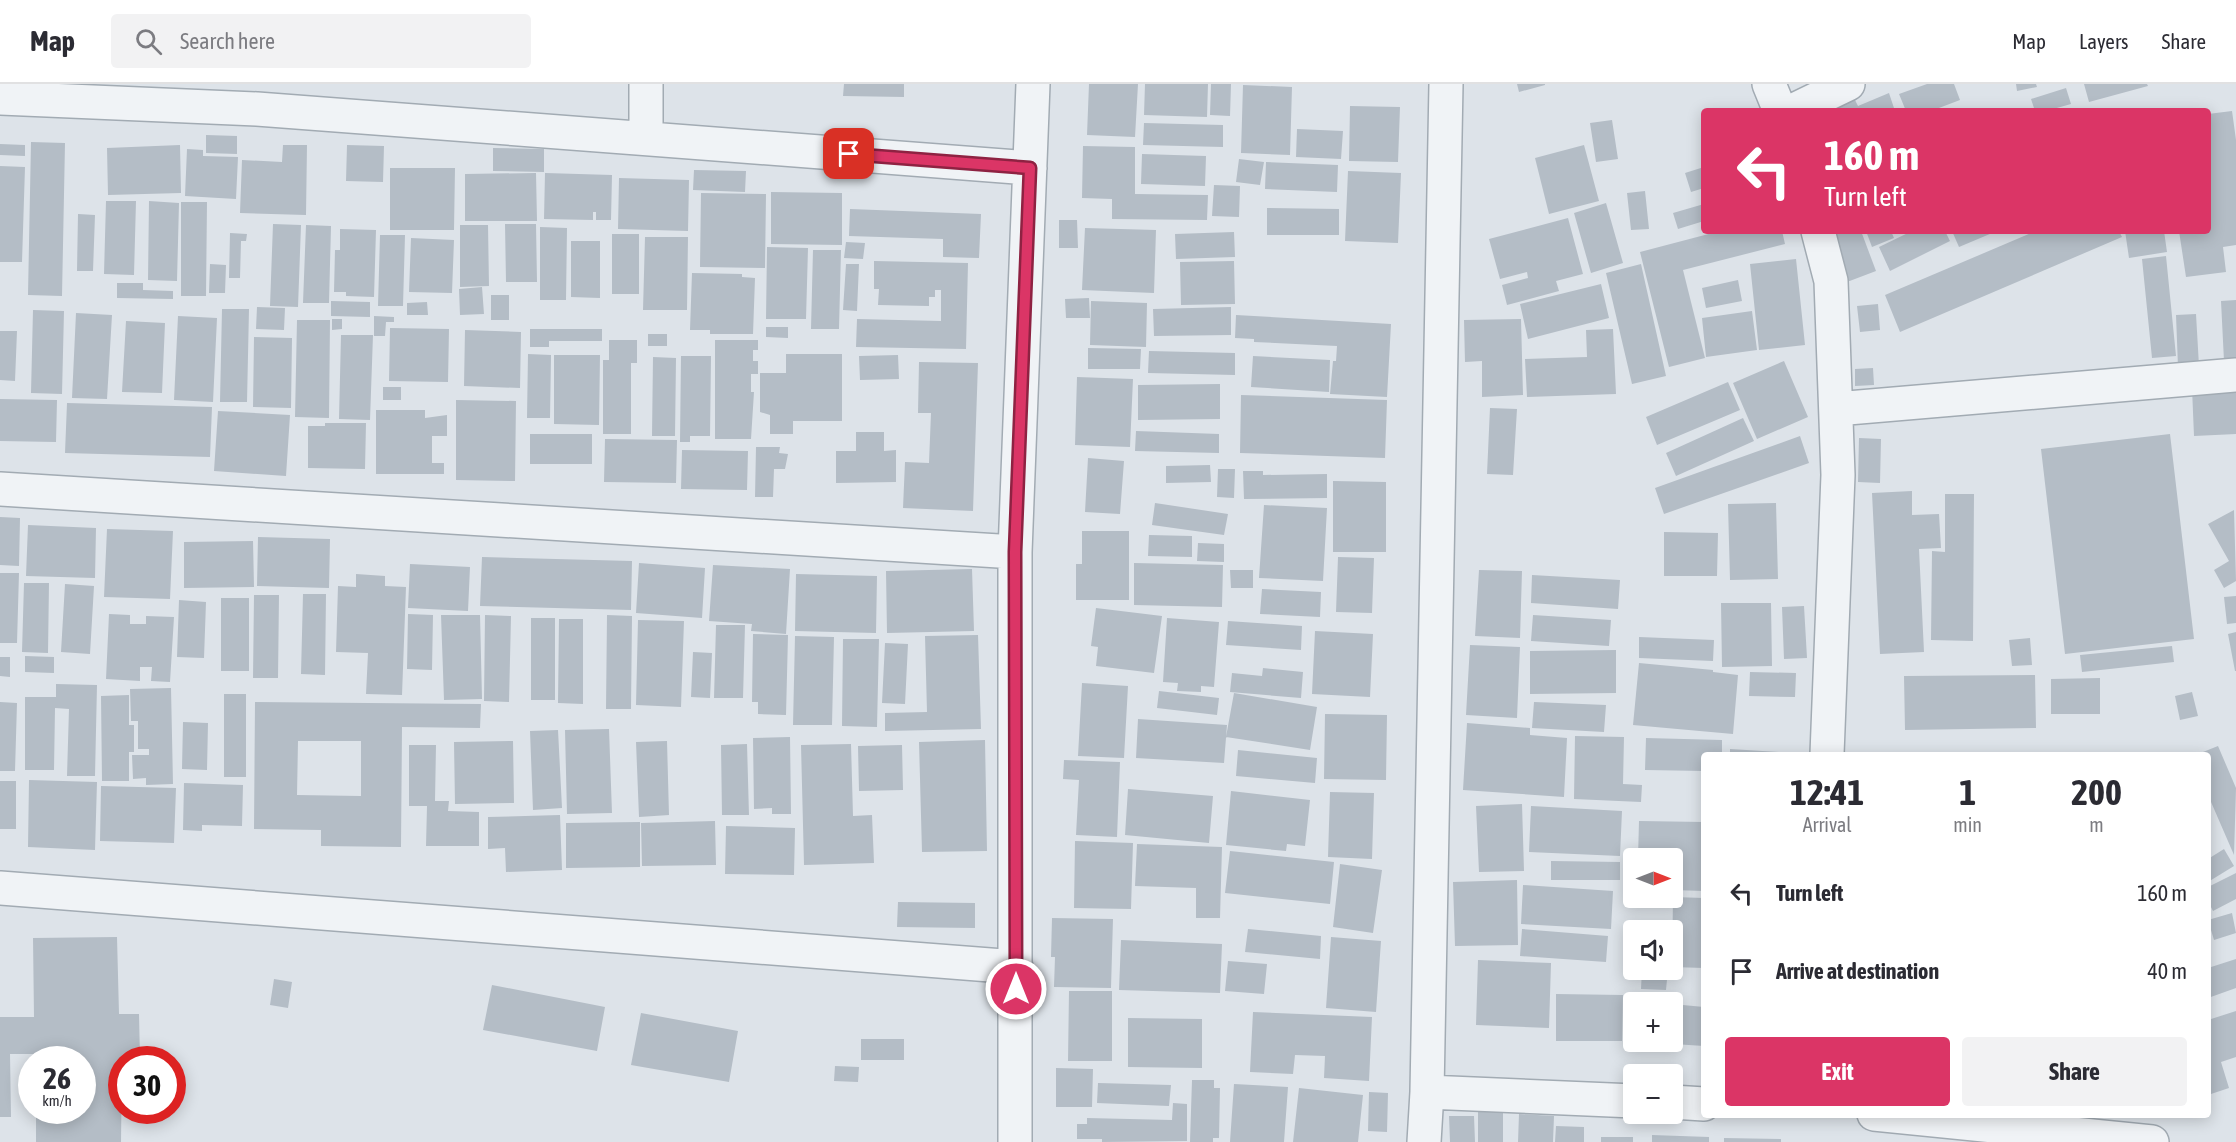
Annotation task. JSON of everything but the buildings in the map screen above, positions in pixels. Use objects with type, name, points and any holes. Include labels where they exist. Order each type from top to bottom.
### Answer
[{"type":"street","points":[[646,84],[646,138]]},
{"type":"street","points":[[1015,1142],[1015,552],[1032,84]]},
{"type":"street","points":[[1424,1142],[1427,1092],[1446,84]]},
{"type":"street","points":[[1768,84],[1778,108]]},
{"type":"street","points":[[1798,108],[1848,84]]},
{"type":"street","points":[[0,98],[257,97],[646,138],[1030,168]]},
{"type":"street","points":[[1819,234],[1831,281],[1838,475],[1827,752]]},
{"type":"street","points":[[1836,409],[2236,375]]},
{"type":"street","points":[[0,489],[1015,552]]},
{"type":"street","points":[[0,888],[1016,967]]},
{"type":"street","points":[[1427,1092],[1623,1101]]},
{"type":"street","points":[[1683,1103],[1701,1104]]},
{"type":"street","points":[[1914,1118],[2152,1142]]},
{"type":"route","points":[[849,154],[1030,168],[1015,552],[1016,989]]}]
